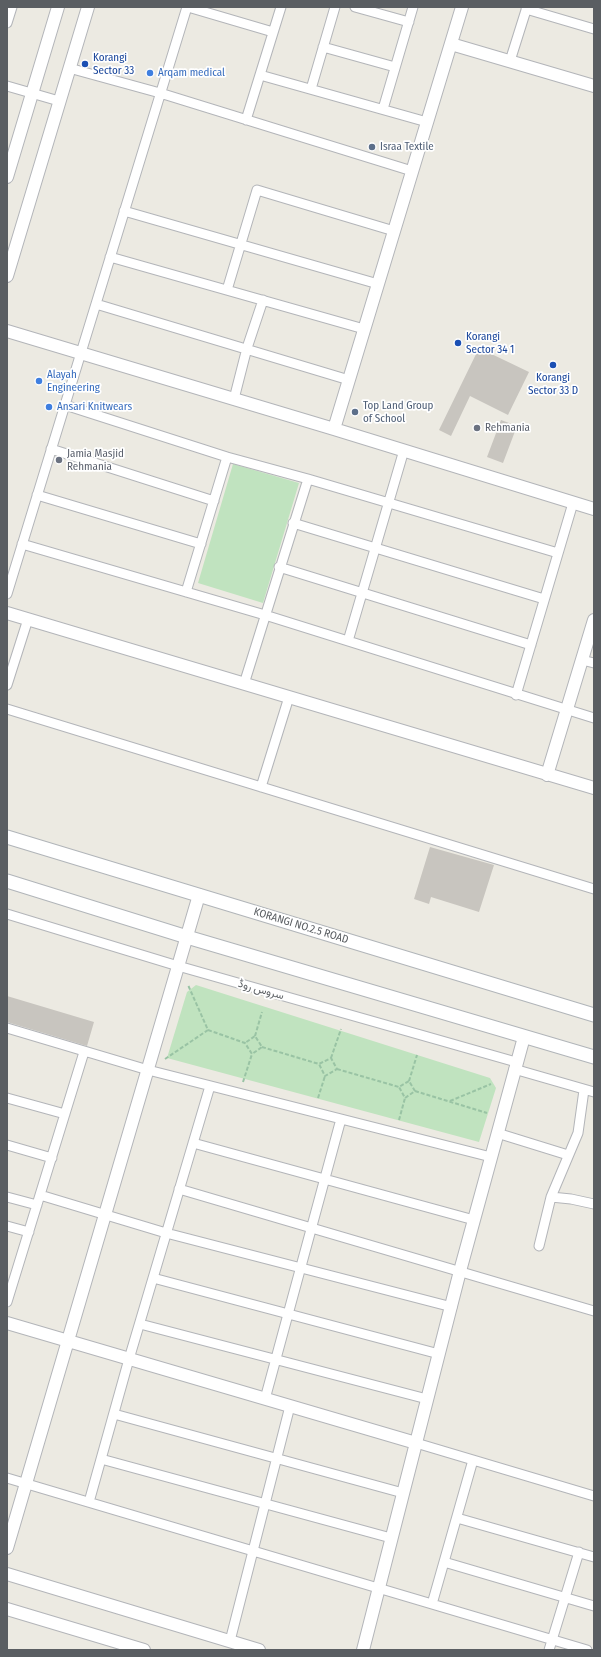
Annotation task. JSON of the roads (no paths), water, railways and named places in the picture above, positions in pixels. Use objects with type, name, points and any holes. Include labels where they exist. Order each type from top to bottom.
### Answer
[{"type":"main road","name":"KORANGI NO.2.5 ROAD","points":[[7,837],[594,1014]]},
{"type":"main road","points":[[7,881],[187,937],[594,1057]]},
{"type":"street","points":[[7,23],[12,7]]},
{"type":"street","points":[[7,177],[58,7]]},
{"type":"street","points":[[7,276],[88,7]]},
{"type":"street","points":[[7,594],[187,7],[273,32]]},
{"type":"street","points":[[246,120],[281,7]]},
{"type":"street","points":[[311,89],[335,7]]},
{"type":"street","points":[[355,7],[408,22]]},
{"type":"street","points":[[383,109],[413,7]]},
{"type":"street","points":[[334,429],[462,7]]},
{"type":"street","points":[[510,61],[526,8],[594,29]]},
{"type":"street","points":[[451,44],[594,86]]},
{"type":"street","points":[[323,47],[395,67]]},
{"type":"street","points":[[69,68],[160,93],[412,171]]},
{"type":"street","points":[[260,74],[427,122]]},
{"type":"street","points":[[7,86],[59,101]]},
{"type":"street","points":[[227,290],[257,190],[394,231]]},
{"type":"street","points":[[124,211],[378,284]]},
{"type":"street","points":[[110,257],[364,329]]},
{"type":"street","points":[[234,399],[247,348],[263,300]]},
{"type":"street","points":[[96,304],[247,348],[349,380]]},
{"type":"street","points":[[7,331],[404,450],[594,509]]},
{"type":"street","points":[[65,405],[226,457],[558,553]]},
{"type":"street","points":[[51,449],[214,501]]},
{"type":"street","points":[[348,641],[404,450]]},
{"type":"street","points":[[186,592],[226,457]]},
{"type":"street","points":[[244,684],[279,567],[308,480]]},
{"type":"street","points":[[37,495],[201,544]]},
{"type":"street","points":[[516,695],[573,503]]},
{"type":"street","points":[[294,524],[544,599]]},
{"type":"street","points":[[22,544],[265,615],[516,695],[594,718]]},
{"type":"street","points":[[279,567],[531,645]]},
{"type":"street","points":[[7,613],[594,788]]},
{"type":"street","points":[[7,685],[28,619]]},
{"type":"street","points":[[547,775],[594,620]]},
{"type":"street","points":[[582,660],[594,663]]},
{"type":"street","points":[[261,787],[288,697]]},
{"type":"street","points":[[7,709],[594,889]]},
{"type":"street","points":[[7,1548],[199,895]]},
{"type":"street","name":"سروس روڈ","points":[[7,914],[515,1066],[584,1090],[594,1092]]},
{"type":"street","points":[[7,1028],[148,1070],[491,1157]]},
{"type":"street","points":[[363,1650],[460,1271],[524,1037]]},
{"type":"street","points":[[7,1302],[11,1278],[29,1232],[84,1052]]},
{"type":"street","points":[[89,1502],[129,1359],[210,1086]]},
{"type":"street","points":[[539,1246],[551,1197],[578,1133],[584,1090]]},
{"type":"street","points":[[7,1098],[65,1114]]},
{"type":"street","points":[[265,1399],[341,1119]]},
{"type":"street","points":[[497,1133],[568,1155]]},
{"type":"street","points":[[193,1142],[474,1220]]},
{"type":"street","points":[[7,1145],[52,1158]]},
{"type":"street","points":[[179,1189],[594,1311]]},
{"type":"street","points":[[40,1195],[166,1233],[452,1307]]},
{"type":"street","points":[[7,1197],[37,1205]]},
{"type":"street","points":[[551,1197],[571,1198],[594,1204]]},
{"type":"street","points":[[7,1226],[29,1232]]},
{"type":"street","points":[[153,1278],[439,1354]]},
{"type":"street","points":[[7,1323],[594,1496]]},
{"type":"street","points":[[140,1324],[427,1399]]},
{"type":"street","points":[[230,1641],[290,1406]]},
{"type":"street","points":[[114,1414],[403,1493]]},
{"type":"street","points":[[101,1459],[391,1538]]},
{"type":"street","points":[[432,1604],[473,1460]]},
{"type":"street","points":[[7,1478],[587,1650]]},
{"type":"street","points":[[457,1518],[594,1557]]},
{"type":"street","points":[[549,1650],[579,1552]]},
{"type":"street","points":[[444,1562],[594,1606]]},
{"type":"street","points":[[7,1574],[259,1650]]},
{"type":"street","points":[[7,1609],[144,1650]]},
{"type":"place","name":"Korangi Sector 33","points":[[85,64]]},
{"type":"place","name":"Arqam medical","points":[[150,73]]},
{"type":"place","name":"Israa Textile","points":[[372,147]]},
{"type":"place","name":"Korangi Sector 34 1","points":[[458,343]]},
{"type":"place","name":"Korangi Sector 33 D","points":[[553,365]]},
{"type":"place","name":"Alayah Engineering","points":[[39,381]]},
{"type":"place","name":"Ansari Knitwears","points":[[49,407]]},
{"type":"place","name":"Top Land Group of School","points":[[355,412]]},
{"type":"place","name":"Rehmania","points":[[477,428]]},
{"type":"place","name":"Jamia Masjid Rehmania","points":[[59,460]]}]
